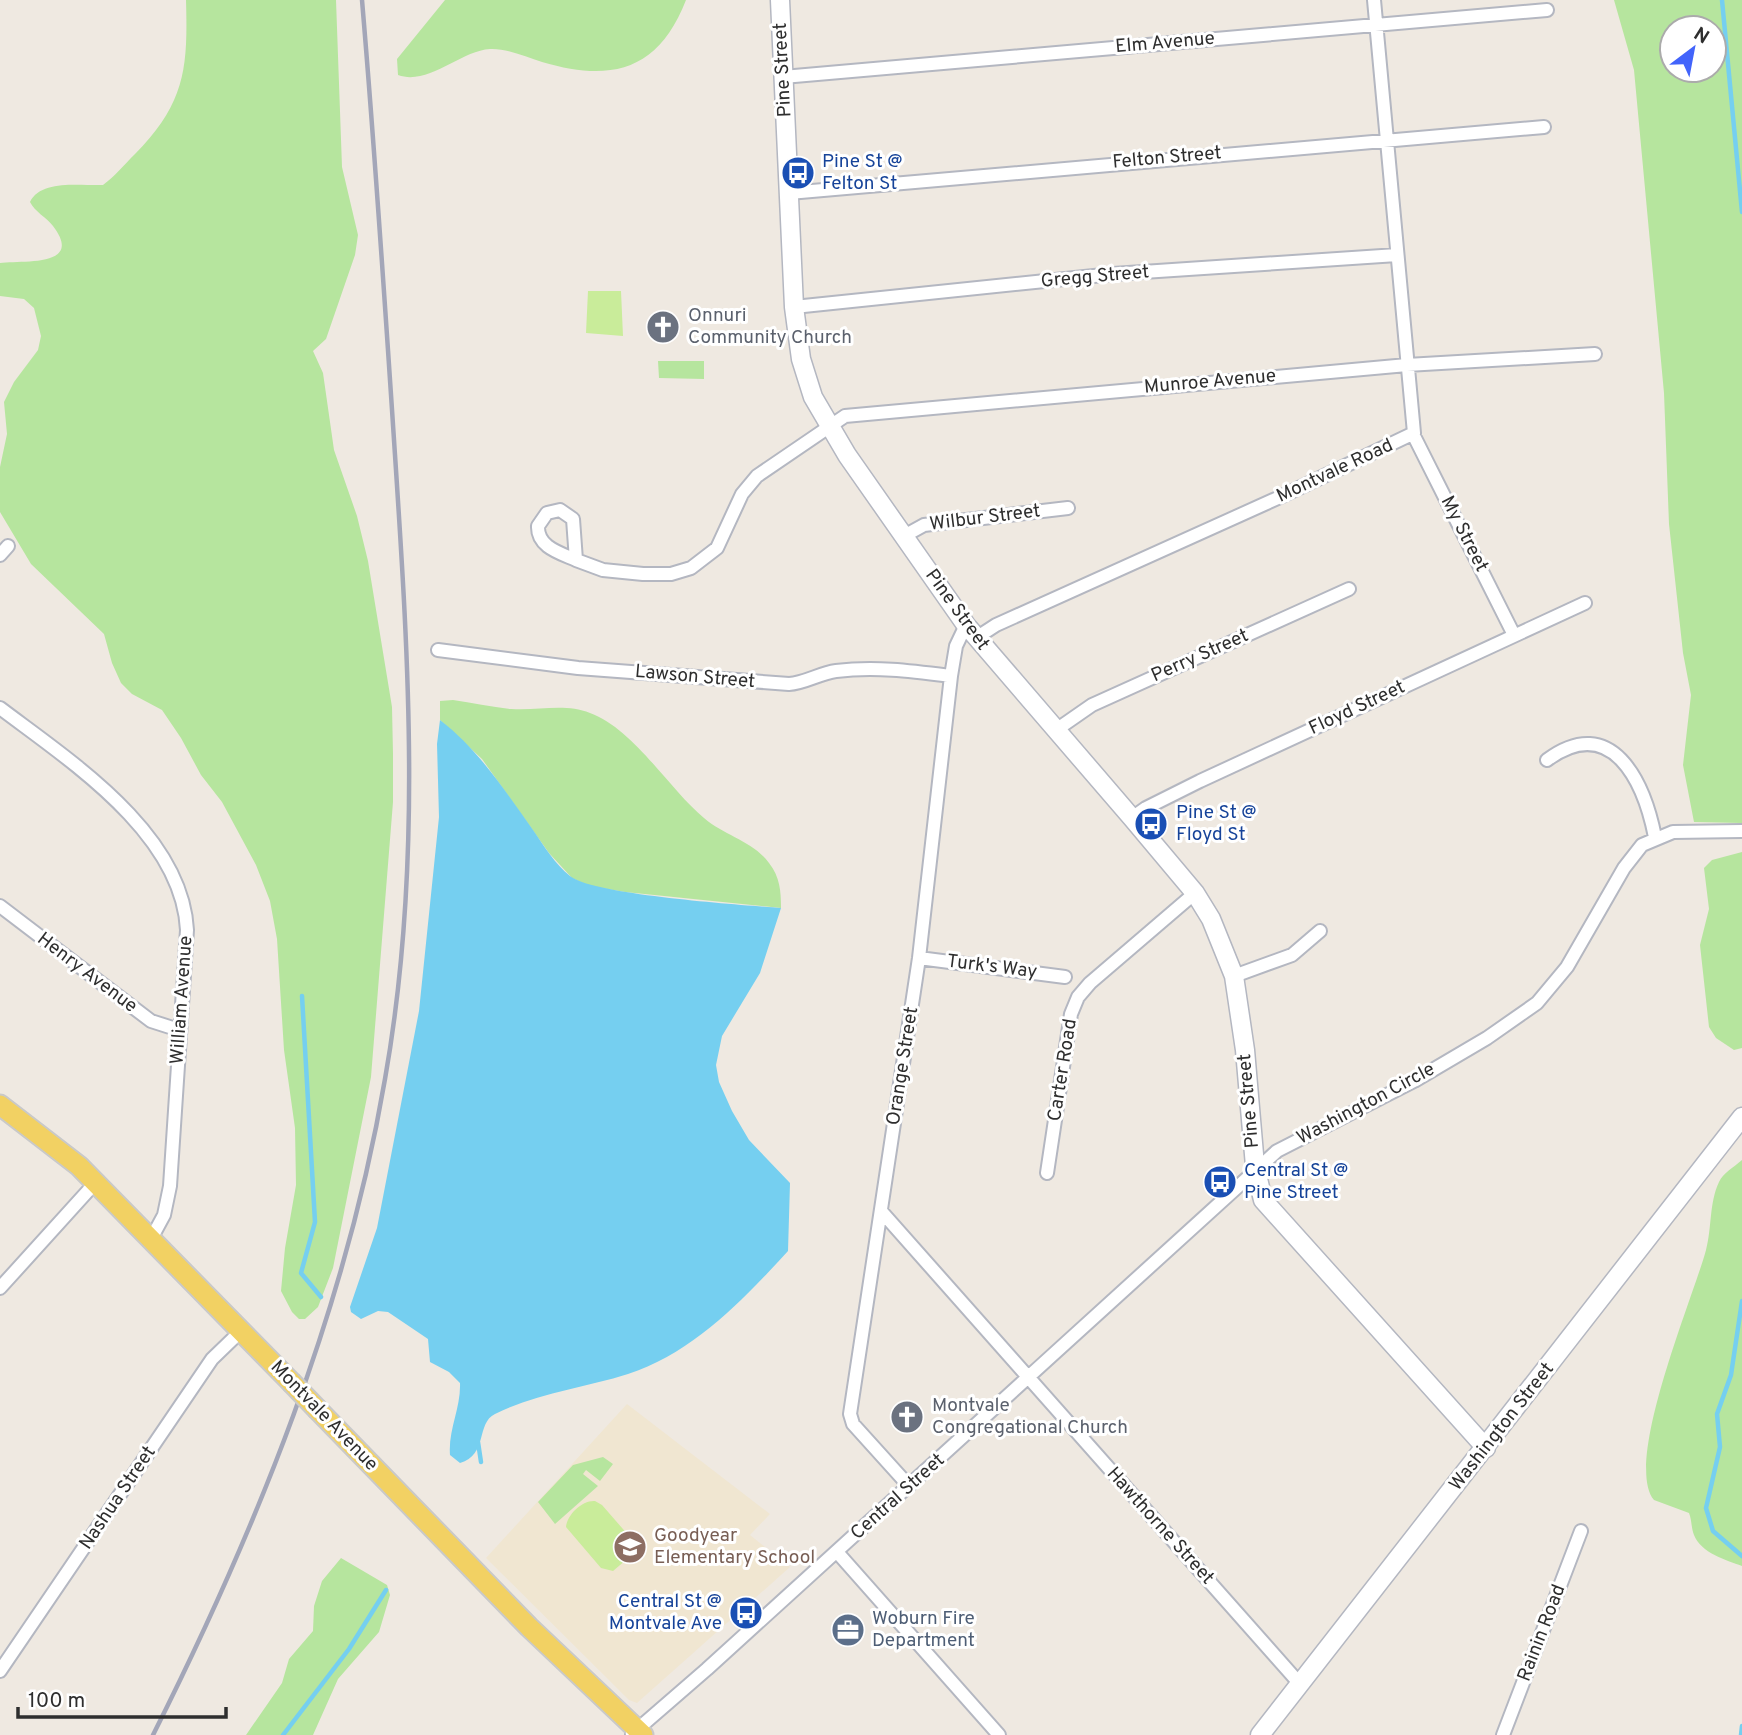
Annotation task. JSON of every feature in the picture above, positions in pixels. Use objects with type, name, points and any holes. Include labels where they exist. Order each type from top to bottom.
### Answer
[{"type":"main road","name":"Montvale Avenue","points":[[0,1105],[65,1154],[96,1182],[529,1627],[637,1733]]},
{"type":"street","name":"Pine Street","points":[[780,0],[794,307],[804,372],[813,397],[828,425],[971,632],[1195,894],[1216,930],[1234,976],[1245,1049],[1256,1171]]},
{"type":"street","name":"Montvale Road","points":[[971,632],[991,627],[1413,434],[1374,0]]},
{"type":"street","name":"Elm Avenue","points":[[783,77],[1547,10]]},
{"type":"street","name":"Felton Street","points":[[789,193],[1386,138],[1544,127]]},
{"type":"street","name":"Gregg Street","points":[[794,307],[1113,274],[1397,255]]},
{"type":"street","name":"Munroe Avenue","points":[[576,560],[603,570],[643,574],[671,574],[691,568],[717,548],[740,499],[753,480],[828,425],[845,416],[1407,365],[1595,354]]},
{"type":"street","name":"My Street","points":[[1413,434],[1514,635]]},
{"type":"street","name":"Wilbur Street","points":[[904,536],[924,525],[1068,508]]},
{"type":"street","name":"Perry Street","points":[[1056,730],[1087,707],[1349,589]]},
{"type":"street","name":"Floyd Street","points":[[1132,818],[1144,808],[1200,781],[1585,603]]},
{"type":"street","name":"Orange Street","points":[[909,1486],[850,1418],[919,958],[951,676],[956,646],[971,632]]},
{"type":"street","name":"Lawson Street","points":[[438,650],[578,668],[789,684],[820,674],[856,669],[893,669],[951,676]]},
{"type":"street","name":"William Avenue","points":[[0,708],[113,795],[173,878],[181,898],[187,930],[168,1201],[164,1215],[151,1238]]},
{"type":"street","points":[[1547,760],[1560,750],[1576,744],[1602,748],[1614,754],[1629,767],[1640,783],[1655,837],[1687,831],[1742,831]]},
{"type":"street","name":"Washington Circle","points":[[1256,1171],[1282,1148],[1413,1081],[1487,1038],[1537,1003],[1567,967],[1632,855],[1655,837]]},
{"type":"street","name":"Carter Road","points":[[1047,1174],[1072,1014],[1078,997],[1090,983],[1195,894]]},
{"type":"street","name":"Henry Avenue","points":[[0,906],[150,1021],[179,1030]]},
{"type":"street","points":[[1234,976],[1292,955],[1320,931]]},
{"type":"street","name":"Turk's Way","points":[[919,958],[1065,977]]},
{"type":"street","name":"Washington Street","points":[[1260,1735],[1742,1117]]},
{"type":"street","points":[[1256,1171],[1265,1204],[1486,1448]]},
{"type":"street","name":"Central Street","points":[[637,1733],[1256,1171]]},
{"type":"street","points":[[0,1288],[96,1182]]},
{"type":"street","name":"Hawthorne Street","points":[[881,1211],[1300,1684]]},
{"type":"street","name":"Nashua Street","points":[[0,1671],[212,1359],[241,1331]]},
{"type":"street","name":"Rainin Road","points":[[1503,1735],[1581,1531]]},
{"type":"street","points":[[837,1552],[999,1735]]},
{"type":"shaded area","name":"Goodyear Elementary School","points":[[627,1404],[770,1514],[750,1535],[790,1567],[637,1703],[629,1700],[486,1558]]},
{"type":"green space","points":[[186,0],[336,0],[342,167],[358,235],[355,255],[326,339],[313,351],[323,373],[334,450],[357,516],[368,561],[392,707],[393,802],[371,1077],[333,1268],[318,1307],[305,1319],[299,1319],[292,1312],[281,1291],[296,1185],[295,1128],[284,1050],[277,939],[270,901],[256,865],[222,802],[201,775],[162,710],[132,694],[121,683],[104,634],[31,564],[0,512],[0,467],[7,434],[4,402],[14,382],[38,350],[41,336],[34,308],[24,299],[0,296],[0,263],[34,261],[56,255],[61,249],[61,240],[53,226],[30,202],[35,195],[62,185],[103,185],[152,136],[174,101],[180,84],[186,46]]},
{"type":"green space","points":[[445,0],[686,0],[675,24],[661,43],[646,57],[629,66],[589,71],[542,62],[509,51],[490,49],[467,55],[421,76],[398,75],[397,59]]},
{"type":"green space","points":[[1614,0],[1742,0],[1742,823],[1694,822],[1683,765],[1691,695],[1683,653],[1669,524],[1664,393],[1634,70]]},
{"type":"green space","points":[[588,291],[621,291],[623,336],[586,333]]},
{"type":"green space","points":[[658,361],[704,361],[704,379],[659,378]]},
{"type":"green space","points":[[453,700],[511,709],[571,708],[606,721],[636,746],[704,818],[762,855],[778,879],[781,908],[625,892],[589,886],[572,878],[549,853],[482,759],[440,720],[440,701]]},
{"type":"green space","points":[[1742,852],[1742,1048],[1734,1050],[1716,1038],[1709,1027],[1700,945],[1709,909],[1704,868],[1712,860]]},
{"type":"green space","points":[[1742,1160],[1742,1566],[1702,1547],[1694,1535],[1689,1513],[1654,1500],[1647,1481],[1647,1452],[1664,1379],[1706,1250],[1716,1190],[1723,1176]]},
{"type":"green space","points":[[603,1457],[613,1464],[600,1481],[586,1470],[583,1474],[598,1486],[555,1524],[538,1502],[573,1465]]},
{"type":"green space","points":[[595,1501],[602,1505],[636,1544],[633,1554],[613,1571],[601,1568],[566,1527],[576,1509]]},
{"type":"green space","points":[[341,1558],[387,1585],[390,1595],[379,1632],[338,1679],[313,1735],[246,1735],[282,1683],[289,1659],[313,1631],[314,1606],[322,1581]]},
{"type":"water","points":[[440,720],[479,758],[559,866],[570,876],[584,883],[637,894],[781,908],[760,973],[722,1036],[716,1065],[719,1082],[749,1140],[790,1183],[788,1251],[754,1288],[716,1323],[696,1339],[652,1365],[611,1379],[527,1401],[495,1414],[485,1424],[475,1453],[460,1463],[450,1455],[450,1446],[460,1383],[449,1372],[430,1362],[428,1339],[388,1312],[378,1311],[361,1319],[351,1312],[350,1307],[377,1228],[419,1011],[439,817],[437,744]]},
{"type":"waterway","points":[[1722,0],[1742,212]]},
{"type":"waterway","points":[[302,996],[315,1222],[301,1273],[321,1297]]},
{"type":"waterway","points":[[1742,1301],[1731,1375],[1717,1414],[1720,1447],[1706,1508],[1713,1531],[1742,1556]]},
{"type":"waterway","points":[[478,1442],[481,1462]]},
{"type":"waterway","points":[[283,1735],[349,1649],[386,1590]]},
{"type":"waterway","points":[[1741,1735],[1742,1726]]},
{"type":"railway","points":[[153,1735],[228,1577],[262,1497],[322,1333],[368,1164],[397,1001],[408,845],[408,690],[376,171],[362,0]]},
{"type":"place","name":"Pine St @ Felton St","points":[[798,173]]},
{"type":"place","name":"Onnuri Community Church","points":[[663,327]]},
{"type":"place","name":"Pine St @ Floyd St","points":[[1151,824]]},
{"type":"place","name":"Central St @ Pine Street","points":[[1220,1182]]},
{"type":"place","name":"Montvale Congregational Church","points":[[907,1417]]},
{"type":"place","name":"Goodyear Elementary School","points":[[630,1547]]},
{"type":"place","name":"Central St @ Montvale Ave","points":[[746,1613]]},
{"type":"place","name":"Woburn Fire Department","points":[[848,1630]]}]
